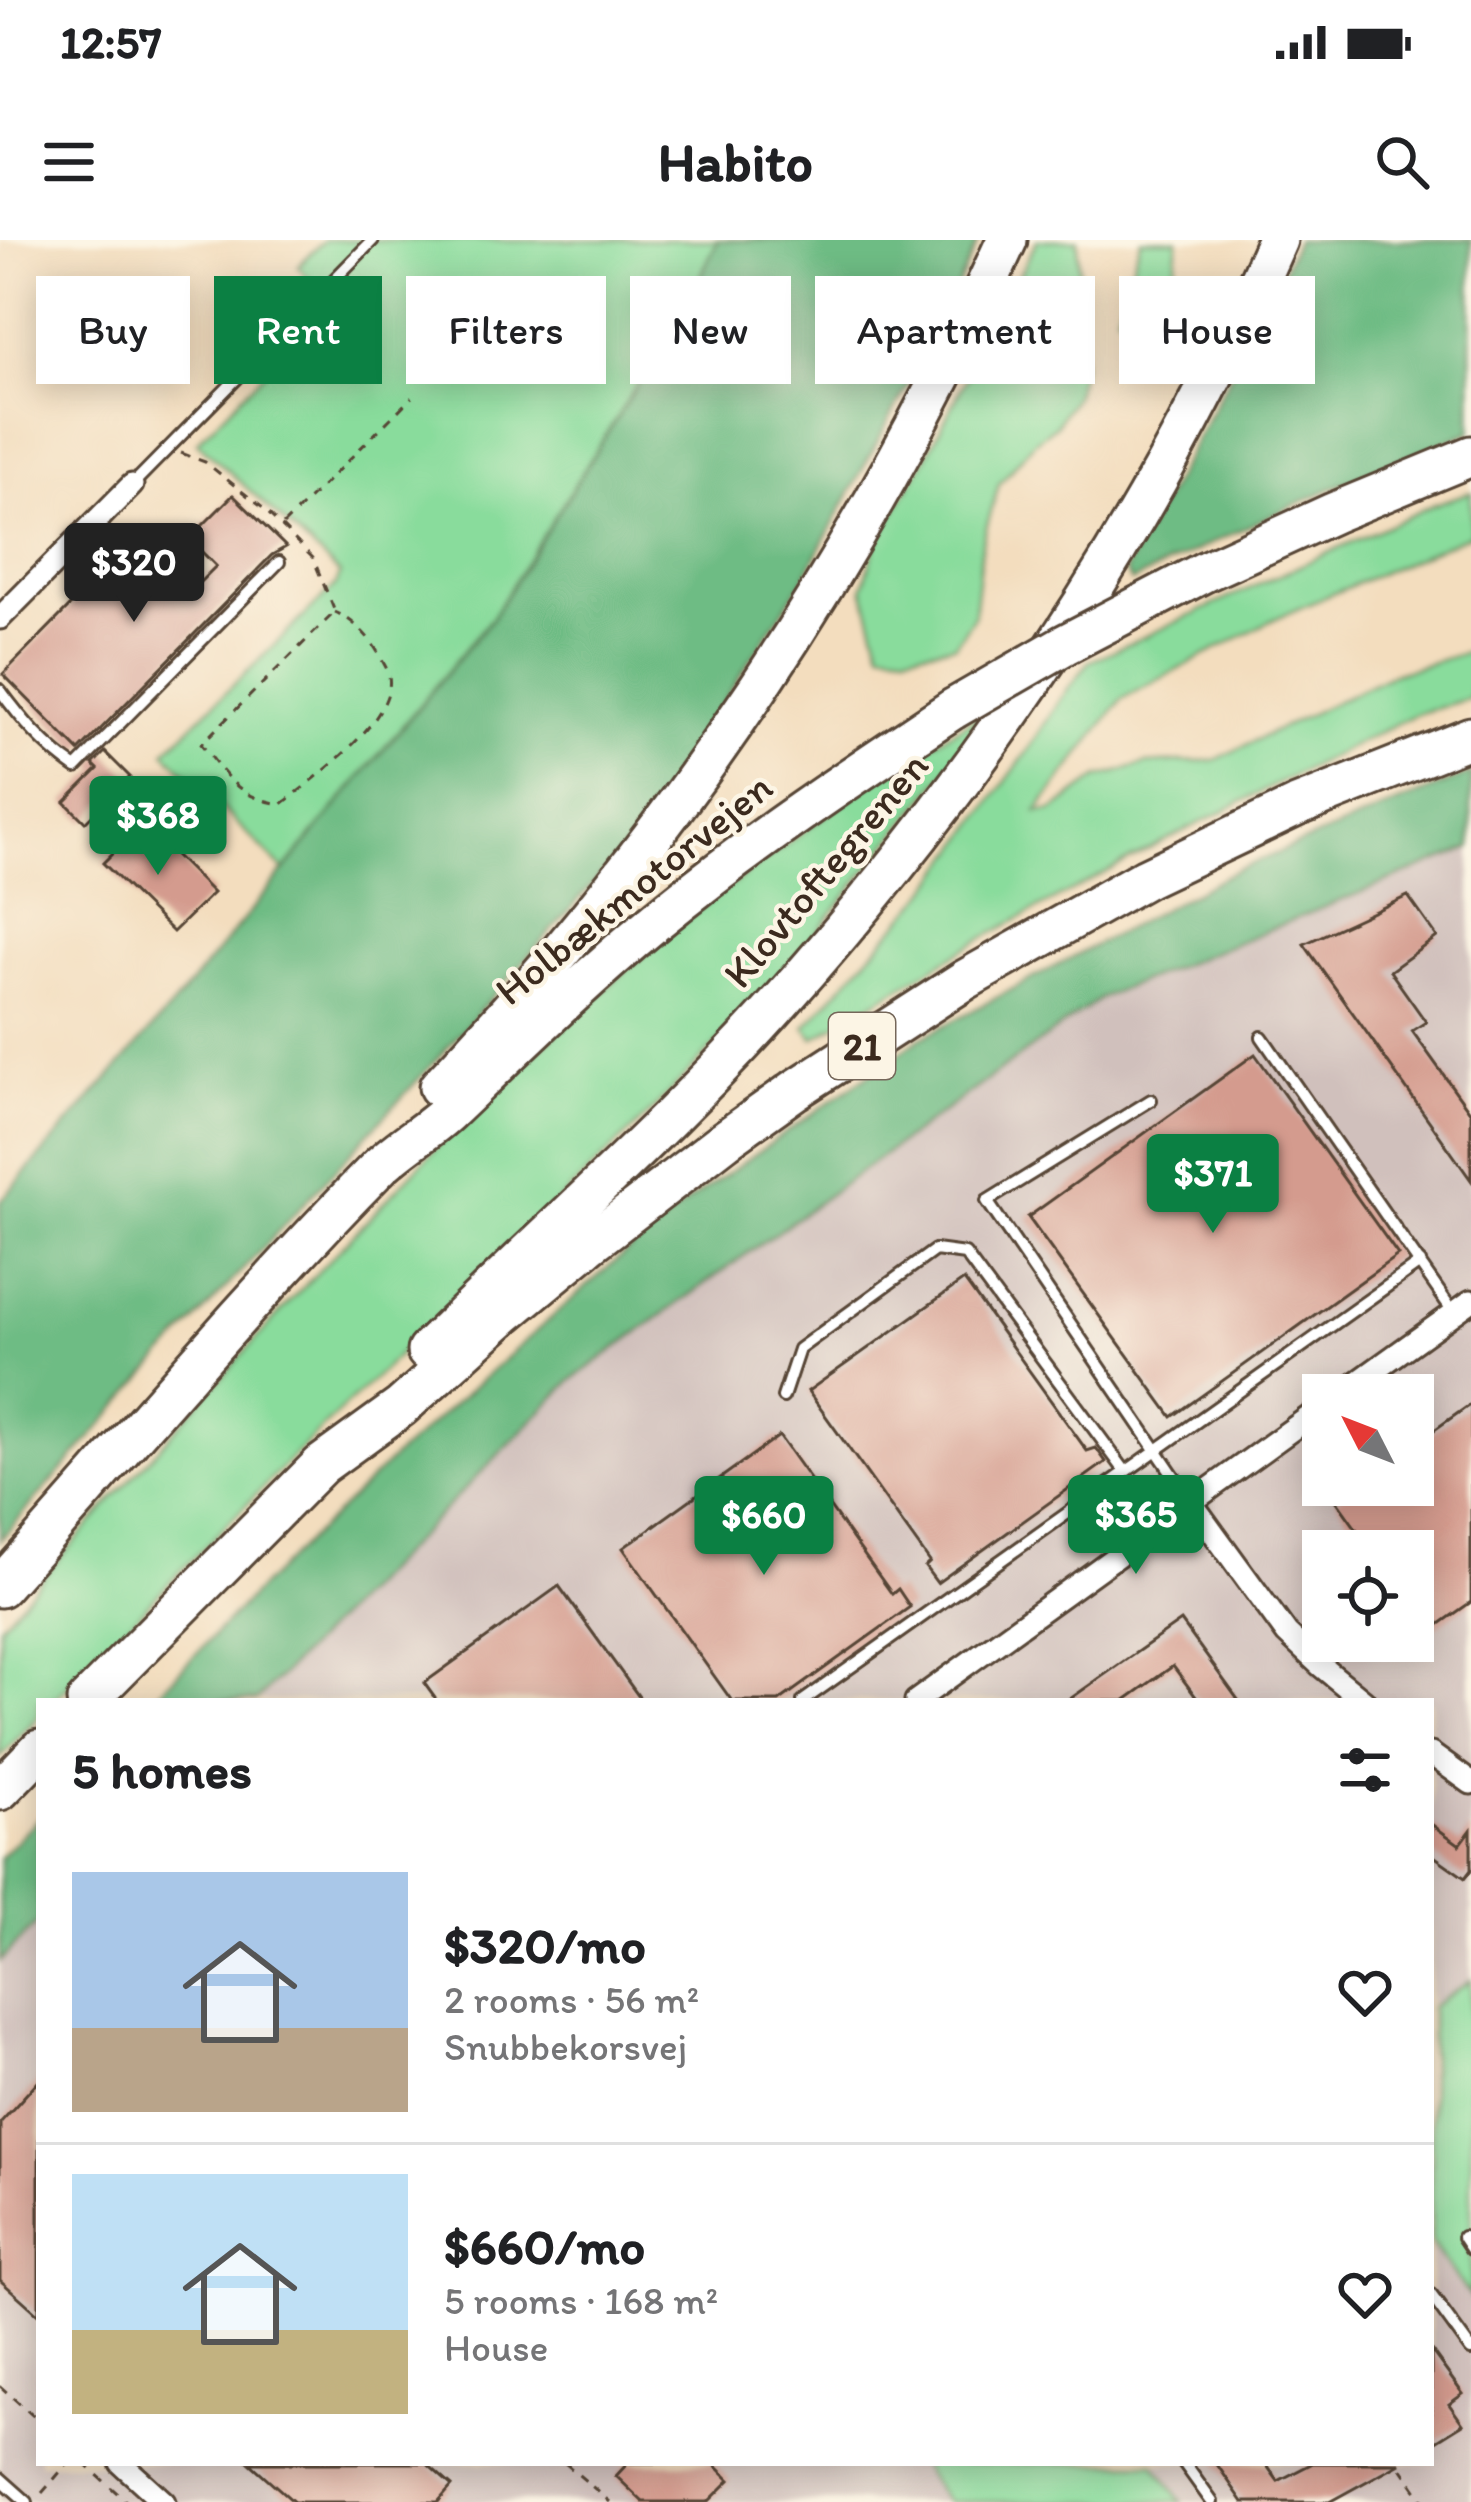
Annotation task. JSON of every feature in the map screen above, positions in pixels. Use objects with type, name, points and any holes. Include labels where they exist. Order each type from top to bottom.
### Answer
[{"type":"highway","points":[[382,1163],[426,1101],[568,940],[664,820],[762,682],[900,456],[1007,240]]},
{"type":"highway","name":"Klovtoftegrenen","points":[[321,1465],[415,1362],[735,1050],[903,857],[1023,698],[1128,532],[1184,432],[1276,240]]},
{"type":"highway","name":"Holbækmotorvejen","points":[[0,1587],[382,1163],[443,1116],[566,999],[657,921],[770,833],[953,709],[1064,645],[1333,513],[1471,456]]},
{"type":"highway","name":"21","points":[[90,1698],[321,1465],[401,1406],[530,1293],[795,1090],[1053,928],[1198,852],[1313,799],[1471,736]]},
{"type":"highway","points":[[0,1790],[36,1753]]},
{"type":"street","points":[[0,618],[132,485]]},
{"type":"street","points":[[1369,1374],[1462,1306]]},
{"type":"street","points":[[920,1698],[1302,1422]]},
{"type":"street","points":[[1191,1502],[1287,1634],[1360,1698]]},
{"type":"street","points":[[1434,1756],[1471,1783]]},
{"type":"street","points":[[124,2466],[164,2502]]},
{"type":"lane","points":[[132,485],[374,240]]},
{"type":"lane","points":[[0,690],[20,718],[76,768],[279,562]]},
{"type":"lane","points":[[1262,1037],[1420,1263],[1462,1306]]},
{"type":"lane","points":[[1151,1100],[987,1201],[1191,1502]]},
{"type":"lane","points":[[783,1397],[799,1349],[935,1250],[965,1254],[1125,1471]]},
{"type":"lane","points":[[807,1698],[1420,1263]]},
{"type":"lane","points":[[1462,2237],[1471,2249]]},
{"type":"lane","points":[[1434,2299],[1471,2350]]},
{"type":"lane","points":[[1186,2466],[1212,2502]]},
{"type":"lane","points":[[0,2478],[30,2502]]},
{"type":"path","points":[[282,526],[412,397]]},
{"type":"path","points":[[168,448],[206,462],[263,508],[313,558],[335,612],[348,618],[374,644],[390,678],[382,712],[332,765],[282,804],[256,801],[238,789],[201,744],[335,612]]},
{"type":"path","points":[[0,2386],[36,2416]]},
{"type":"path","points":[[30,2502],[65,2466]]},
{"type":"path","points":[[88,2466],[128,2502]]},
{"type":"path","points":[[569,2466],[610,2502]]},
{"type":"path","points":[[1401,2468],[1424,2502]]},
{"type":"shaded area","points":[[1471,847],[1471,2502],[0,2502],[0,1961],[36,1924],[36,2466],[1434,2466],[1434,1698],[259,1698],[572,1380],[1102,997]]},
{"type":"green space","points":[[324,240],[718,240],[701,276],[630,276],[630,384],[638,384],[492,617],[284,870],[165,752],[336,585],[340,574],[197,442],[253,384],[382,384],[382,276],[307,276],[298,266]]},
{"type":"green space","points":[[718,240],[979,240],[962,276],[815,276],[815,384],[909,384],[802,582],[631,841],[0,1540],[0,1202],[180,997],[492,618],[638,384],[791,384],[791,276],[701,276]]},
{"type":"green space","points":[[1037,240],[1078,240],[1079,276],[1019,276]]},
{"type":"green space","points":[[1141,240],[1178,240],[1175,276],[1129,276]]},
{"type":"green space","points":[[1296,240],[1471,240],[1471,432],[1299,503],[1131,582],[1125,571],[1226,384],[1315,384],[1315,276],[1280,276]]},
{"type":"green space","points":[[963,384],[1077,384],[1055,426],[1035,441],[999,484],[982,543],[974,616],[955,645],[907,653],[881,650],[863,588],[875,546]]},
{"type":"green space","points":[[1471,492],[1471,534],[1274,619],[1122,699],[1037,812],[1053,811],[1097,778],[1146,764],[1215,760],[1393,674],[1471,651],[1471,698],[1416,714],[1168,839],[976,942],[814,1038],[805,1027],[926,893],[1089,662],[1435,504]]},
{"type":"green space","points":[[985,711],[991,714],[781,977],[642,1121],[309,1441],[56,1698],[36,1698],[36,1719],[0,1757],[0,1625],[294,1297],[480,1102],[676,926],[874,780]]},
{"type":"green space","points":[[1471,773],[1471,848],[1102,997],[572,1380],[259,1698],[154,1698],[394,1457],[690,1200],[919,1039],[1234,871]]},
{"type":"green space","points":[[36,1820],[36,1924],[0,1961],[0,1858]]},
{"type":"green space","points":[[1471,1980],[1471,2298],[1434,2247],[1434,2006]]},
{"type":"green space","points":[[921,2466],[1156,2466],[1182,2502],[947,2502]]},
{"type":"building","points":[[233,495],[286,547],[272,555],[79,751],[3,674],[137,538],[165,566],[159,573],[184,598],[216,566],[189,539]]},
{"type":"building","points":[[105,752],[130,777],[85,822],[65,802],[98,769],[93,764]]},
{"type":"building","points":[[143,823],[213,893],[173,932],[103,863]]},
{"type":"building","points":[[1408,896],[1437,937],[1390,971],[1426,1022],[1412,1031],[1471,1113],[1471,1180],[1304,944]]},
{"type":"building","points":[[1255,1054],[1398,1255],[1172,1417],[1028,1217]]},
{"type":"building","points":[[964,1280],[1087,1451],[1096,1448],[1106,1462],[937,1583],[925,1567],[930,1562],[808,1391]]},
{"type":"building","points":[[1471,1404],[1471,1602],[1434,1628],[1434,1530],[1357,1530],[1340,1506],[1434,1506],[1434,1430]]},
{"type":"building","points":[[779,1436],[892,1594],[898,1589],[910,1607],[783,1698],[730,1698],[623,1548]]},
{"type":"building","points":[[559,1586],[640,1698],[435,1698],[424,1683]]},
{"type":"building","points":[[1181,1621],[1237,1698],[1197,1698],[1173,1666],[1128,1698],[1071,1698]]},
{"type":"building","points":[[1434,1826],[1460,1845],[1471,1830],[1471,1870],[1465,1878],[1434,1856]]},
{"type":"building","points":[[36,2083],[36,2312],[0,2280],[0,2123]]},
{"type":"building","points":[[1434,2354],[1463,2394],[1449,2404],[1463,2424],[1434,2442]]},
{"type":"building","points":[[253,2466],[429,2466],[452,2486],[438,2502],[294,2502]]},
{"type":"building","points":[[625,2466],[716,2466],[730,2480],[708,2502],[643,2502],[616,2476]]},
{"type":"building","points":[[1218,2466],[1267,2466],[1278,2481],[1307,2466],[1395,2466],[1329,2502],[1243,2502]]}]
